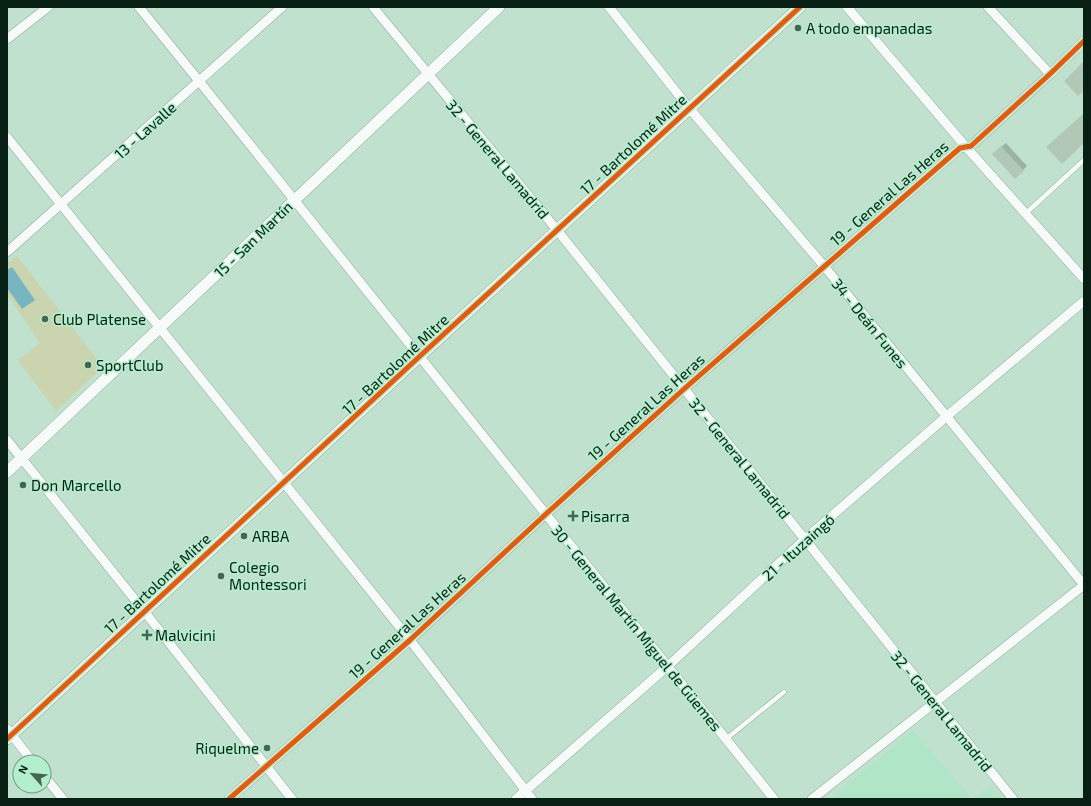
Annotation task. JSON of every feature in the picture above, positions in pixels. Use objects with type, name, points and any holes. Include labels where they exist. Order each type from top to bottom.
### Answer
[{"type":"street","points":[[7,40],[48,7]]},
{"type":"street","name":"30 - General Martín Miguel de Güemes","points":[[139,7],[774,799]]},
{"type":"street","name":"13 - Lavalle","points":[[7,252],[282,7]]},
{"type":"street","name":"32 - General Lamadrid","points":[[373,7],[557,230],[1013,799]]},
{"type":"street","name":"15 - San Martín","points":[[7,472],[294,199],[499,7]]},
{"type":"street","name":"34 - Deán Funes","points":[[609,7],[689,108],[824,266],[1084,585]]},
{"type":"street","name":"17 - Bartolomé Mitre","points":[[9,734],[283,484],[800,7]]},
{"type":"street","points":[[848,7],[966,147],[1084,279]]},
{"type":"street","points":[[988,7],[1050,74]]},
{"type":"street","name":"19 - General Las Heras","points":[[229,799],[410,640],[684,389],[960,148],[971,146],[1084,41]]},
{"type":"street","points":[[7,137],[283,484],[410,640],[532,799]]},
{"type":"street","name":"21 - Ituzaingó","points":[[516,799],[668,666],[805,540],[947,416],[1084,300]]},
{"type":"street","points":[[7,440],[292,799]]},
{"type":"street","points":[[812,799],[934,701],[1084,585]]},
{"type":"street","points":[[9,734],[26,754]]},
{"type":"street","points":[[52,786],[63,799]]},
{"type":"lane","points":[[1025,214],[1084,160]]},
{"type":"lane","points":[[726,740],[784,692]]},
{"type":"shaded area","name":"Club Platense","points":[[17,256],[103,367],[56,411],[18,360],[40,343],[7,294],[7,264]]},
{"type":"shaded area","points":[[913,730],[970,796],[966,799],[830,799]]},
{"type":"shaded area","points":[[990,785],[1001,799],[972,799]]},
{"type":"water","points":[[12,267],[35,300],[22,309],[7,288],[7,270]]},
{"type":"building","points":[[1084,61],[1084,91],[1078,96],[1064,81]]},
{"type":"building","points":[[1084,113],[1084,143],[1062,164],[1046,147]]},
{"type":"building","points":[[1001,146],[1024,171],[1015,179],[992,154]]},
{"type":"cycle path","points":[[7,739],[420,356],[800,7]]},
{"type":"cycle path","points":[[229,799],[410,640],[684,389],[960,148],[971,146],[1084,41]]},
{"type":"place","name":"A todo empanadas","points":[[798,28]]},
{"type":"place","name":"Club Platense","points":[[45,319]]},
{"type":"place","name":"SportClub","points":[[88,365]]},
{"type":"place","name":"Don Marcello","points":[[23,485]]},
{"type":"place","name":"Pisarra","points":[[573,516]]},
{"type":"place","name":"ARBA","points":[[244,536]]},
{"type":"place","name":"Colegio Montessori","points":[[221,576]]},
{"type":"place","name":"Malvicini","points":[[147,635]]},
{"type":"place","name":"Riquelme","points":[[267,748]]}]
